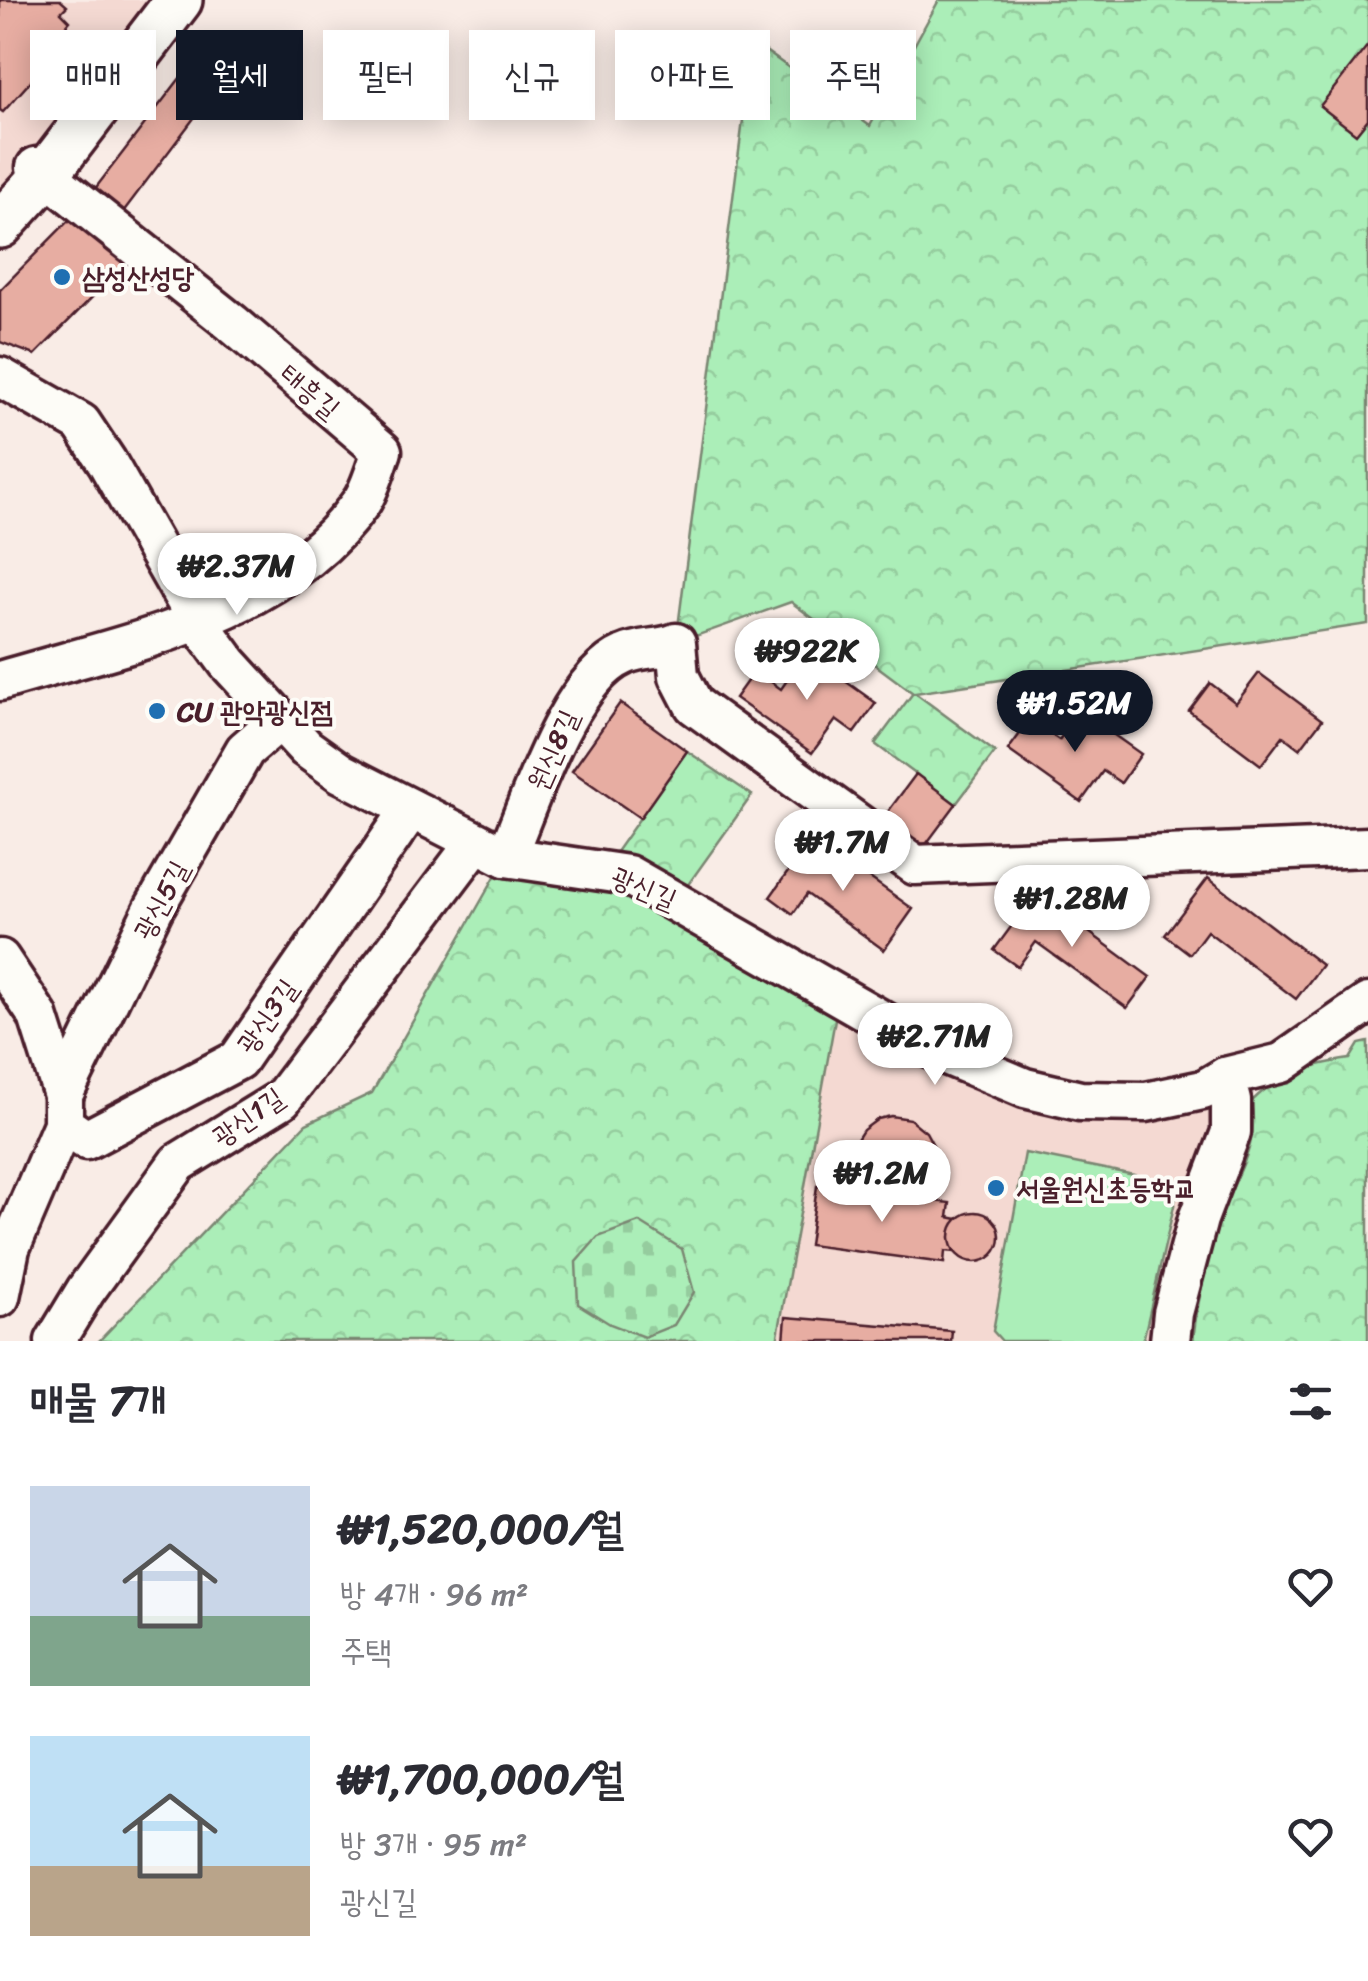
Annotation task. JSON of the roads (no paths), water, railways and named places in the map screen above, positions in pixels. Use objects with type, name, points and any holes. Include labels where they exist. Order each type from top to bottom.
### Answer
[{"type":"main road","points":[[0,226],[160,0]]},
{"type":"main road","points":[[0,209],[40,171],[179,0]]},
{"type":"street","name":"태흥길","points":[[40,171],[232,323],[382,452],[364,498],[330,539],[289,574],[198,622]]},
{"type":"street","name":"광신길","points":[[0,377],[80,422],[198,622],[228,663],[322,762],[491,850],[628,875],[932,1049],[1025,1088],[1080,1101],[1146,1102],[1203,1090],[1225,1078],[1282,1063],[1368,1003]]},
{"type":"street","points":[[0,682],[198,622]]},
{"type":"street","name":"원신8길","points":[[491,850],[577,698],[606,666],[626,654],[676,643],[679,676],[690,702],[916,865],[1368,846]]},
{"type":"street","name":"광신5길","points":[[0,1296],[10,1248],[63,1109],[172,876],[245,750],[280,720]]},
{"type":"street","name":"광신3길","points":[[63,1109],[86,1140],[238,1060],[410,809]]},
{"type":"street","name":"광신1길","points":[[55,1341],[86,1290],[178,1163],[282,1099],[491,850]]},
{"type":"street","points":[[0,959],[38,1016],[63,1109]]},
{"type":"street","points":[[1170,1341],[1173,1312],[1198,1219],[1231,1132],[1231,1101],[1225,1078]]},
{"type":"place","name":"삼성산성당","points":[[62,277]]},
{"type":"place","name":"CU 관악광신점","points":[[157,711]]},
{"type":"place","name":"서울원신초등학교","points":[[996,1188]]}]
